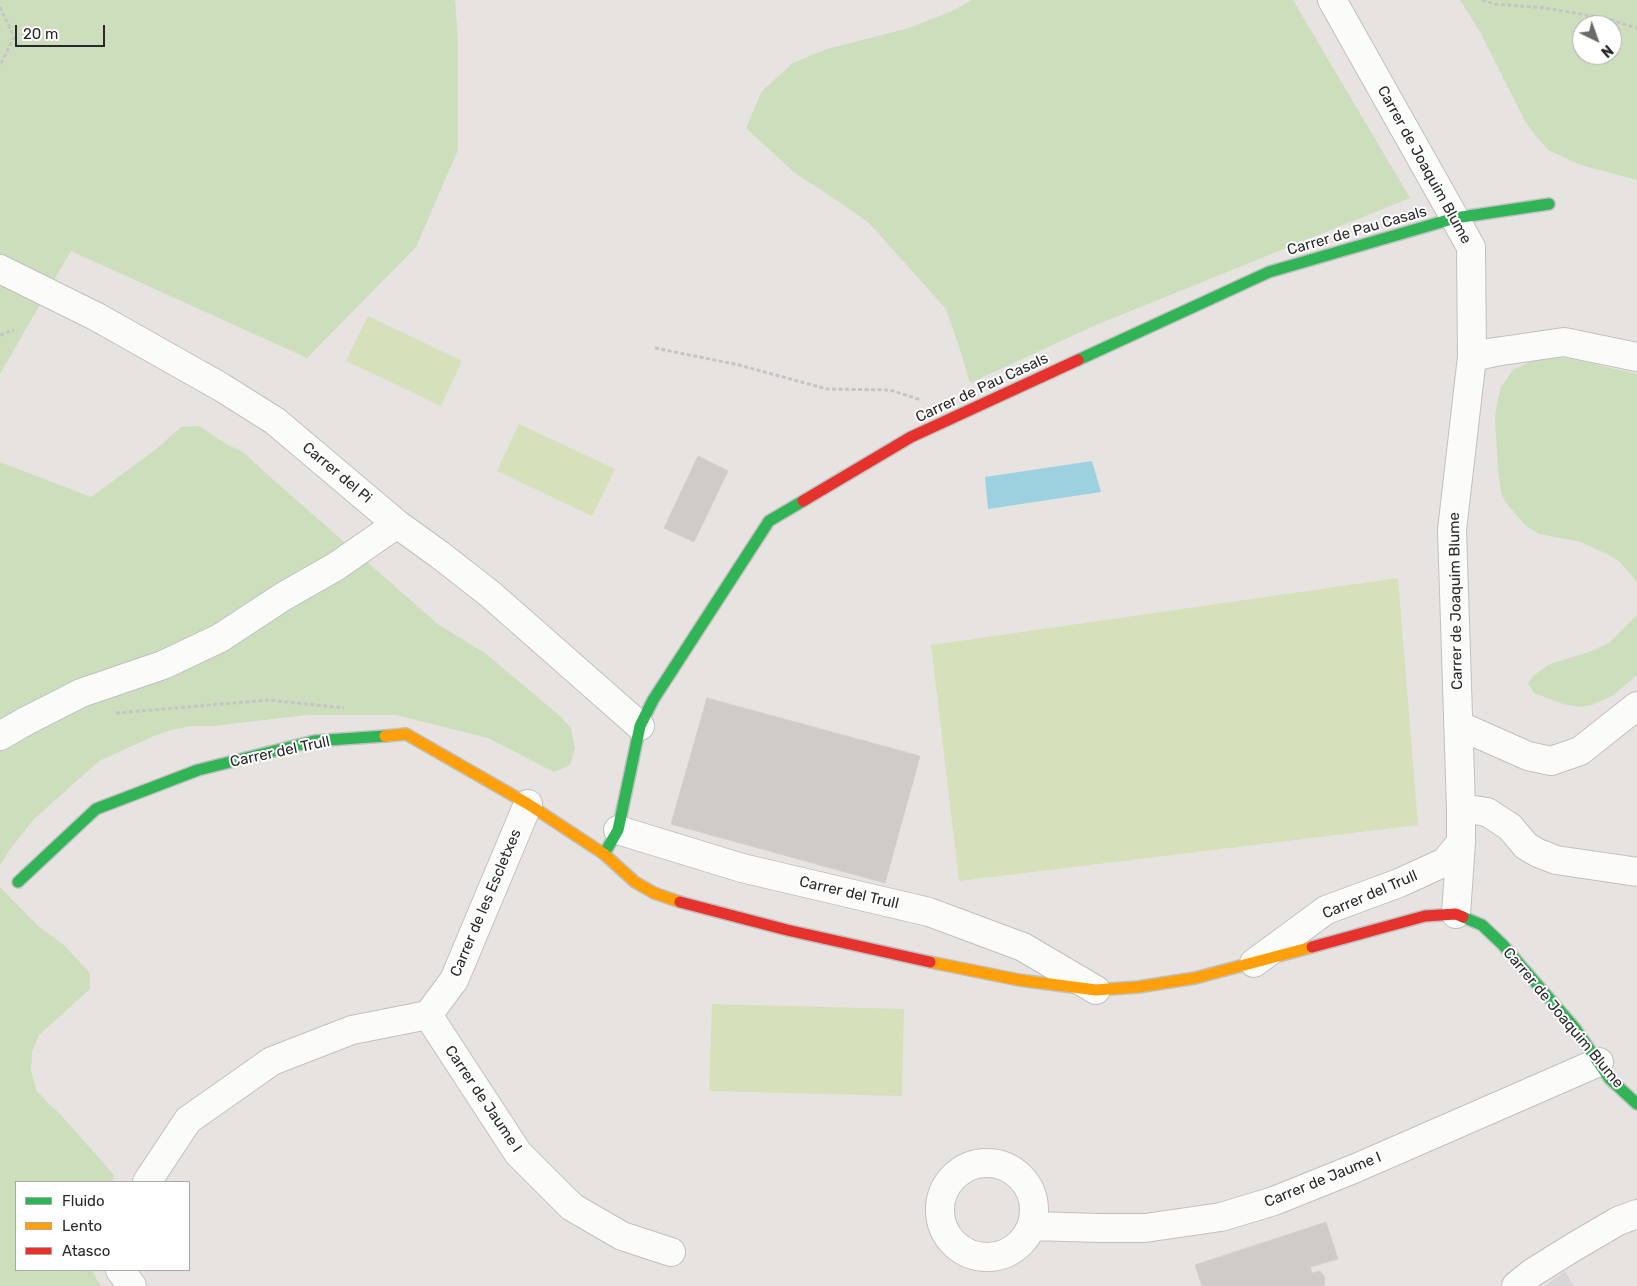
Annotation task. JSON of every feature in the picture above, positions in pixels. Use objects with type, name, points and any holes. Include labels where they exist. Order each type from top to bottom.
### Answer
[{"type":"street","name":"Carrer de Joaquim Blume","points":[[1332,0],[1471,247],[1472,357],[1452,530],[1461,808],[1461,842],[1456,914],[1482,926],[1503,945],[1574,1027],[1610,1078],[1637,1104]]},
{"type":"street","name":"Carrer de Pau Casals","points":[[618,830],[640,726],[652,700],[769,521],[911,437],[1269,272],[1455,218],[1549,204]]},
{"type":"street","name":"Carrer del Pi","points":[[0,269],[97,317],[221,387],[275,421],[397,524],[490,594],[640,726]]},
{"type":"street","points":[[1472,357],[1564,342],[1637,357]]},
{"type":"street","points":[[0,736],[81,693],[163,666],[220,638],[284,596],[336,567],[397,524]]},
{"type":"street","points":[[1458,725],[1528,756],[1551,761],[1580,751],[1637,706]]},
{"type":"street","name":"Carrer del Trull","points":[[18,882],[96,809],[198,770],[314,741],[406,734],[528,804],[604,854],[635,882],[654,893],[676,901],[877,952],[1019,980],[1096,990],[1138,987],[1195,978],[1252,964],[1426,916],[1456,914]]},
{"type":"street","name":"Carrer de les Escletxes","points":[[428,1016],[454,980],[528,804]]},
{"type":"street","points":[[1461,808],[1487,812],[1510,827],[1526,846],[1556,860],[1637,872]]},
{"type":"street","points":[[604,854],[618,830]]},
{"type":"street","name":"Carrer del Trull","points":[[618,830],[742,868],[929,912],[1023,947],[1096,990]]},
{"type":"street","name":"Carrer del Trull","points":[[1252,964],[1326,910],[1399,883],[1445,862],[1461,842]]},
{"type":"street","points":[[149,1181],[188,1120],[272,1061],[352,1030],[428,1016]]},
{"type":"street","name":"Carrer de Jaume I","points":[[428,1016],[518,1153],[572,1207],[622,1236],[671,1252]]},
{"type":"street","name":"Carrer de Jaume I","points":[[1032,1226],[1145,1228],[1221,1217],[1274,1201],[1356,1168],[1598,1062]]},
{"type":"street","points":[[1516,1286],[1532,1273],[1618,1221],[1637,1214]]},
{"type":"street","points":[[121,1271],[132,1286]]},
{"type":"path","points":[[1482,0],[1495,4],[1545,8],[1604,18],[1637,28]]},
{"type":"path","points":[[0,7],[14,37],[0,66]]},
{"type":"path","points":[[0,335],[14,330]]},
{"type":"path","points":[[655,348],[738,366],[827,389],[890,390],[962,414]]},
{"type":"path","points":[[110,714],[269,700],[344,708],[352,711]]},
{"type":"shaded area","points":[[1565,1271],[1574,1286],[1545,1286]]},
{"type":"green space","points":[[0,0],[455,0],[458,41],[458,150],[416,247],[307,358],[71,251],[0,374]]},
{"type":"green space","points":[[972,0],[1293,0],[1410,198],[1096,325],[970,383],[946,309],[869,223],[796,174],[746,128],[762,91],[793,63],[827,49],[909,28],[952,11]]},
{"type":"green space","points":[[1460,0],[1637,0],[1637,180],[1581,165],[1548,150],[1525,121],[1479,30]]},
{"type":"green space","points":[[368,316],[462,361],[441,406],[346,361]]},
{"type":"green space","points":[[1552,357],[1572,359],[1637,374],[1637,582],[1619,561],[1609,555],[1581,542],[1539,534],[1525,525],[1506,503],[1501,493],[1495,419],[1501,387],[1513,370],[1532,361]]},
{"type":"green space","points":[[519,424],[615,469],[592,516],[497,471]]},
{"type":"green space","points":[[199,426],[228,445],[243,452],[439,625],[485,653],[560,716],[571,728],[575,748],[570,765],[554,772],[488,738],[396,715],[306,715],[214,726],[192,726],[154,736],[99,761],[34,819],[0,865],[0,462],[91,497],[155,450],[181,427]]},
{"type":"green space","points":[[1398,578],[1418,825],[959,881],[931,645]]},
{"type":"green space","points":[[1637,615],[1637,675],[1612,696],[1592,705],[1580,707],[1563,704],[1534,693],[1528,683],[1534,675],[1550,664],[1589,652],[1609,643]]},
{"type":"green space","points":[[0,887],[37,925],[65,946],[90,973],[90,989],[39,1035],[32,1052],[31,1071],[37,1091],[114,1175],[113,1181],[15,1181],[15,1271],[92,1271],[102,1286],[0,1286]]},
{"type":"green space","points":[[712,1004],[904,1009],[902,1096],[709,1091]]},
{"type":"water","points":[[1092,461],[1101,492],[988,509],[985,477]]},
{"type":"building","points":[[698,456],[728,471],[694,542],[664,528]]},
{"type":"building","points":[[707,698],[920,756],[885,883],[671,824]]},
{"type":"building","points":[[1326,1222],[1338,1259],[1310,1267],[1312,1273],[1320,1271],[1325,1277],[1324,1286],[1202,1286],[1195,1265]]},
{"type":"traffic: fast","points":[[1078,360],[1269,272],[1455,218],[1549,204]]},
{"type":"traffic: fast","points":[[604,854],[618,830],[640,726],[653,700],[769,521],[803,501]]},
{"type":"traffic: fast","points":[[18,882],[96,809],[198,770],[314,741],[385,736]]},
{"type":"traffic: fast","points":[[1463,917],[1482,925],[1503,945],[1574,1027],[1610,1079],[1637,1104]]},
{"type":"traffic: slow","points":[[385,736],[406,734],[528,804],[604,854],[635,882],[654,893],[680,902]]},
{"type":"traffic: slow","points":[[930,962],[1019,980],[1096,990],[1138,987],[1195,978],[1312,947]]},
{"type":"traffic: jam","points":[[803,501],[911,437],[1078,360]]},
{"type":"traffic: jam","points":[[680,902],[787,930],[930,962]]},
{"type":"traffic: jam","points":[[1312,947],[1425,916],[1456,914],[1463,917]]}]
